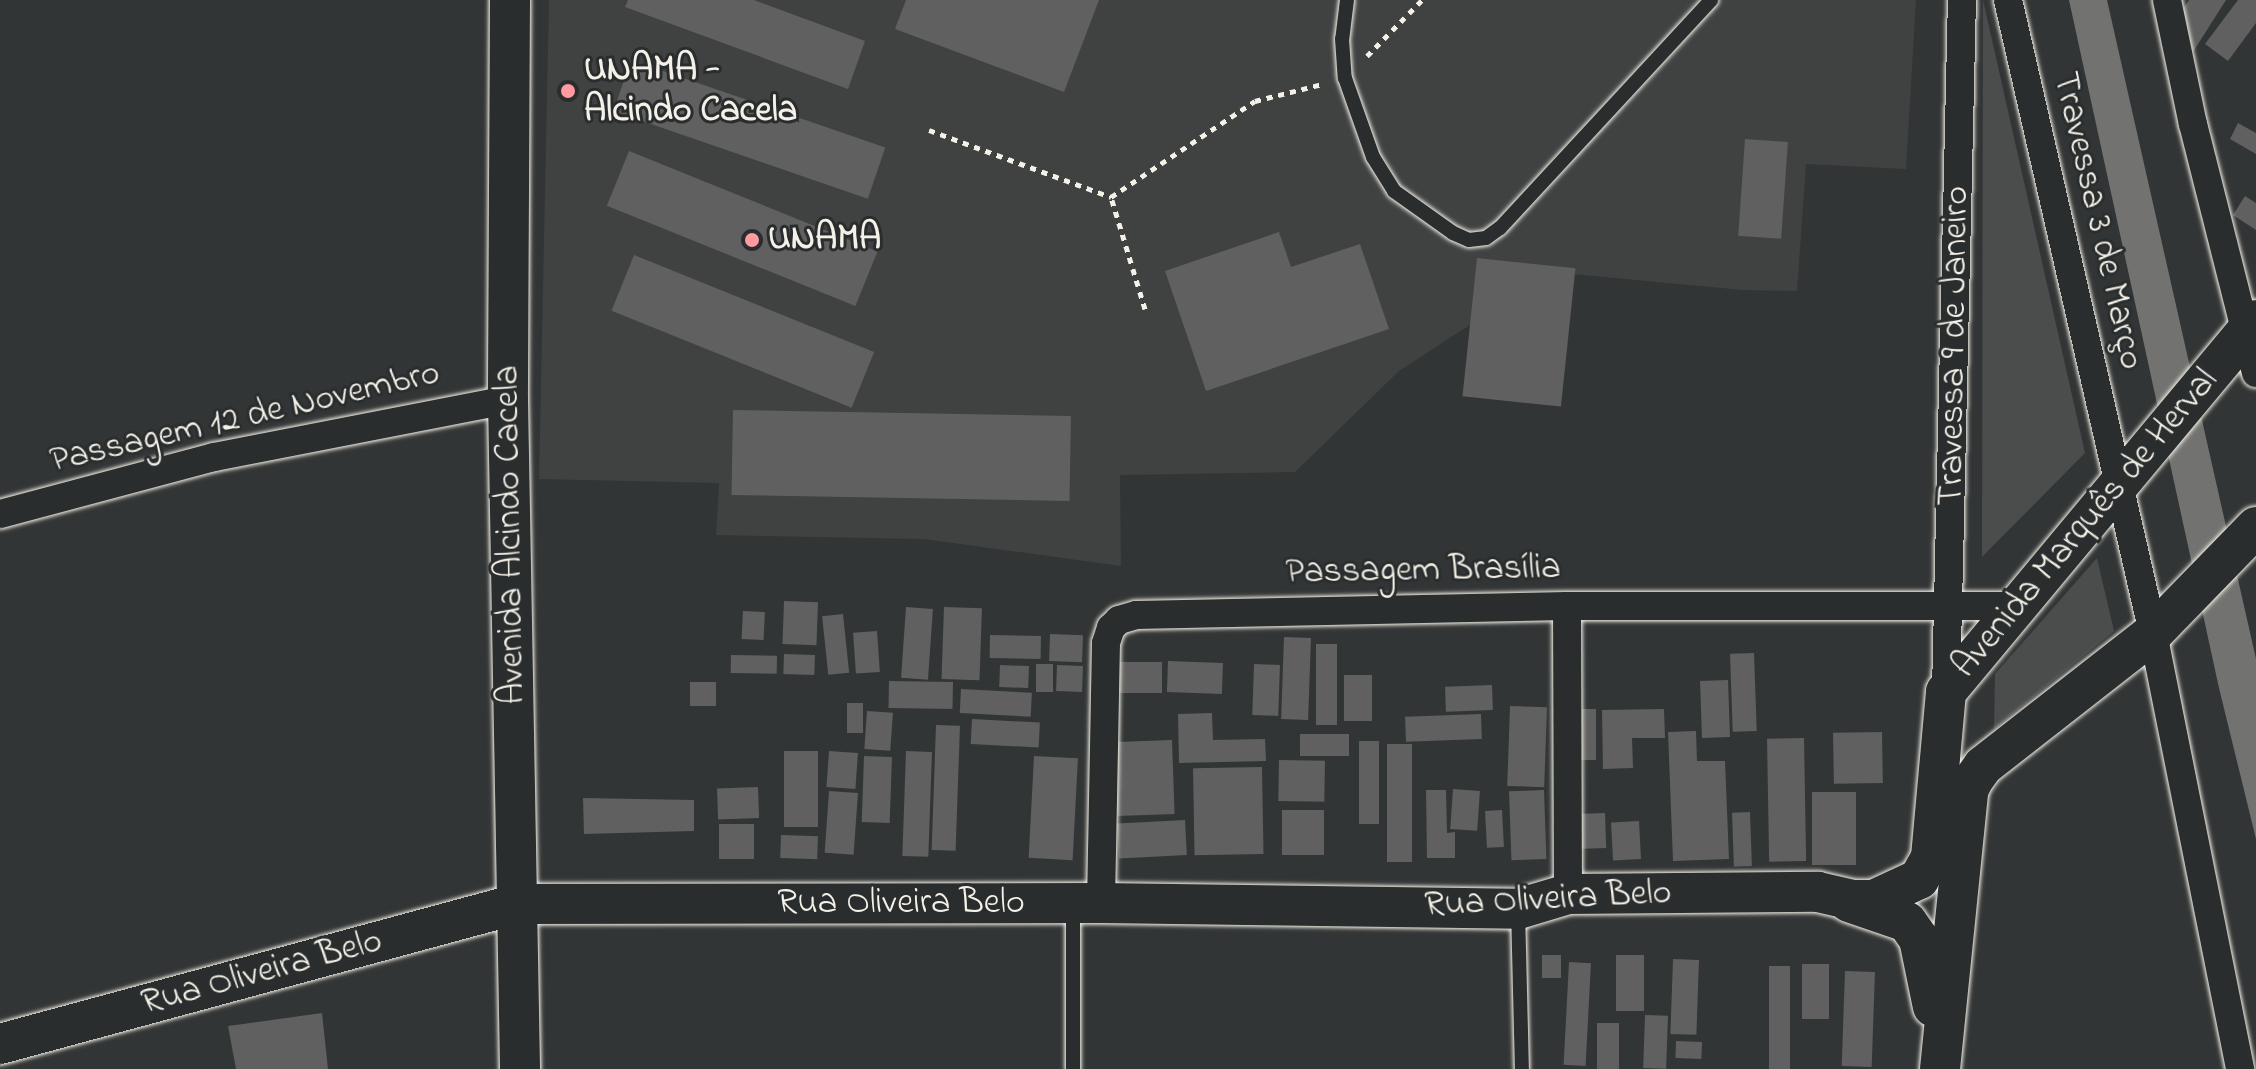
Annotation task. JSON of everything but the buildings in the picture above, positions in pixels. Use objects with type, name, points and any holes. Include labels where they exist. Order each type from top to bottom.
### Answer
[{"type":"main road","name":"Avenida Alcindo Cacela","points":[[510,0],[508,400],[520,1069]]},
{"type":"main road","name":"Avenida Marquês de Herval","points":[[1946,692],[2121,478],[2249,342]]},
{"type":"main road","points":[[1940,1064],[1968,791],[1983,766],[2155,631],[2256,527]]},
{"type":"main road","name":"Rua Oliveira Belo","points":[[0,1044],[517,904],[1087,904],[1518,909],[1568,894],[1818,892],[1854,900],[1874,900],[1919,879],[1931,857],[1946,692]]},
{"type":"main road","name":"Rua Oliveira Belo","points":[[1818,892],[1889,913],[1907,922],[1919,939],[1940,1064]]},
{"type":"street","name":"Travessa 9 de Janeiro","points":[[1946,692],[1962,0]]},
{"type":"street","name":"Travessa 3 de Março","points":[[2008,0],[2155,631],[2240,1069]]},
{"type":"street","points":[[2167,0],[2193,124],[2249,342]]},
{"type":"street","name":"Passagem 12 de Novembro","points":[[0,514],[214,457],[508,400]]},
{"type":"street","name":"Passagem Brasília","points":[[1087,904],[1106,643],[1111,628],[1119,620],[1136,615],[1567,606],[2017,606]]},
{"type":"street","points":[[1567,606],[1568,894]]},
{"type":"lane","points":[[1347,0],[1342,39],[1345,78],[1373,157],[1394,191],[1453,233],[1469,240],[1486,238],[1500,228],[1711,0]]},
{"type":"lane","points":[[1073,1069],[1087,904]]},
{"type":"lane","points":[[1518,909],[1522,1069]]},
{"type":"path","points":[[1111,197],[1255,101],[1345,78],[1422,0]]},
{"type":"path","points":[[929,130],[1111,197]]},
{"type":"path","points":[[1111,197],[1145,309]]},
{"type":"shaded area","points":[[549,0],[1916,0],[1906,169],[1806,164],[1797,291],[1743,290],[1551,272],[1399,371],[1295,472],[1120,475],[1121,566],[924,539],[716,535],[719,483],[539,479]]},
{"type":"shaded area","points":[[1983,0],[2085,453],[1982,557]]},
{"type":"shaded area","points":[[2069,0],[2107,0],[2256,659],[2256,839],[2219,688]]},
{"type":"shaded area","points":[[2097,558],[2114,631],[1994,729],[1995,674]]},
{"type":"place","name":"UNAMA - Alcindo Cacela","points":[[568,91]]},
{"type":"place","name":"UNAMA","points":[[752,240]]}]
